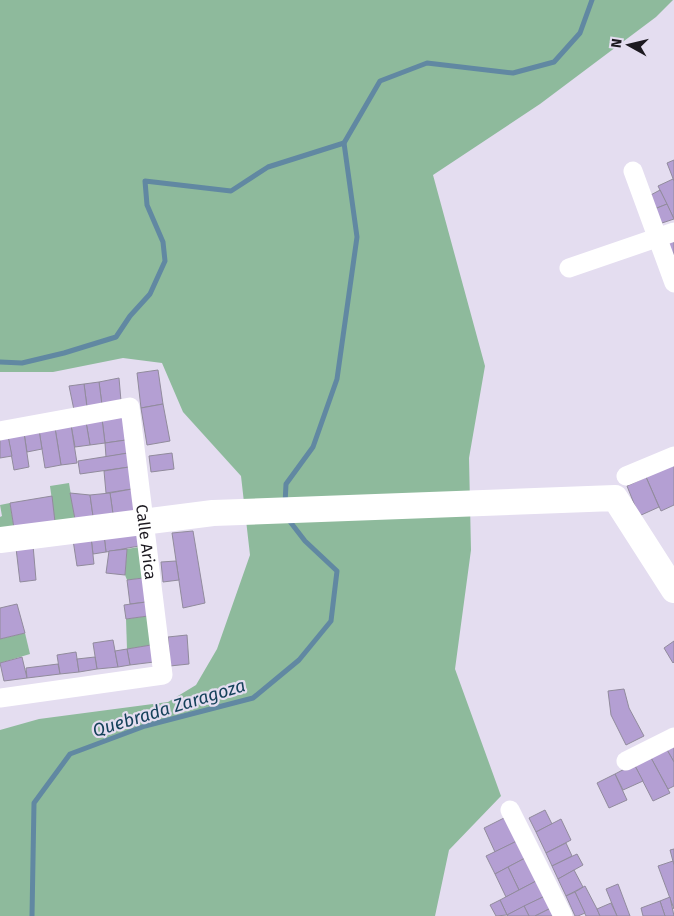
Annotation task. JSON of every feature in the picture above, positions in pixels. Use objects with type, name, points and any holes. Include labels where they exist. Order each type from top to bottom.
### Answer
[{"type":"street","points":[[633,171],[666,236],[674,283]]},
{"type":"street","points":[[569,268],[666,236]]},
{"type":"street","name":"Calle Arica","points":[[0,431],[130,407],[146,520],[163,675],[0,698]]},
{"type":"street","points":[[626,476],[674,456]]},
{"type":"street","points":[[0,540],[213,513],[615,498],[674,590]]},
{"type":"street","points":[[626,761],[674,736]]},
{"type":"street","points":[[510,810],[563,916]]},
{"type":"green space","points":[[0,0],[673,0],[656,17],[540,104],[433,175],[485,366],[469,458],[471,550],[455,669],[501,796],[449,850],[435,916],[0,916],[0,730],[39,719],[168,702],[196,685],[217,649],[250,555],[241,476],[183,412],[162,363],[123,358],[53,372],[0,372]]},
{"type":"green space","points":[[69,483],[75,519],[55,522],[50,486]]},
{"type":"green space","points":[[10,503],[14,528],[0,530],[0,517],[2,516],[0,505]]},
{"type":"green space","points":[[139,547],[143,578],[127,580],[125,575],[127,549]]},
{"type":"green space","points":[[148,616],[151,645],[127,649],[126,619]]},
{"type":"green space","points":[[25,633],[30,654],[0,663],[0,639]]},
{"type":"building","points":[[674,160],[674,181],[667,163]]},
{"type":"building","points":[[673,179],[674,181],[674,219],[658,186]]},
{"type":"building","points":[[660,190],[667,204],[652,210],[647,197]]},
{"type":"building","points":[[667,204],[674,219],[662,223],[657,222],[652,210]]},
{"type":"building","points":[[674,238],[674,264],[668,247],[669,240]]},
{"type":"building","points":[[158,370],[163,404],[141,408],[137,373]]},
{"type":"building","points":[[119,378],[121,401],[102,405],[99,382]]},
{"type":"building","points":[[99,382],[102,405],[87,407],[84,384]]},
{"type":"building","points":[[84,384],[87,407],[74,410],[69,386]]},
{"type":"building","points":[[163,404],[170,441],[147,445],[141,408]]},
{"type":"building","points":[[123,415],[126,440],[105,443],[102,419]]},
{"type":"building","points":[[102,419],[105,443],[90,445],[86,422]]},
{"type":"building","points":[[86,422],[90,445],[75,447],[71,425]]},
{"type":"building","points":[[71,425],[77,463],[61,465],[55,428]]},
{"type":"building","points":[[55,428],[61,465],[45,468],[39,430]]},
{"type":"building","points":[[39,430],[42,449],[27,452],[24,433]]},
{"type":"building","points":[[24,433],[29,467],[14,470],[8,436]]},
{"type":"building","points":[[8,436],[12,456],[0,458],[0,438]]},
{"type":"building","points":[[126,440],[128,453],[106,457],[105,443]]},
{"type":"building","points":[[128,453],[129,467],[80,474],[78,461]]},
{"type":"building","points":[[172,453],[174,469],[151,472],[149,456]]},
{"type":"building","points":[[674,464],[674,505],[661,511],[646,477]]},
{"type":"building","points":[[129,467],[132,489],[106,493],[104,471]]},
{"type":"building","points":[[646,477],[659,507],[639,516],[627,486]]},
{"type":"building","points":[[132,489],[134,511],[113,514],[110,493]]},
{"type":"building","points":[[70,493],[90,495],[93,516],[75,519]]},
{"type":"building","points":[[110,493],[113,514],[93,516],[90,495]]},
{"type":"building","points":[[52,496],[55,522],[14,528],[10,503]]},
{"type":"building","points":[[137,531],[139,546],[106,552],[104,535]]},
{"type":"building","points":[[193,531],[205,603],[183,608],[172,533]]},
{"type":"building","points":[[104,535],[106,552],[93,554],[91,537]]},
{"type":"building","points":[[91,537],[94,564],[77,566],[73,540]]},
{"type":"building","points":[[33,545],[36,580],[20,582],[16,548]]},
{"type":"building","points":[[127,549],[125,575],[106,573],[109,551]]},
{"type":"building","points":[[176,561],[179,580],[163,582],[161,562]]},
{"type":"building","points":[[143,578],[146,602],[130,604],[127,580]]},
{"type":"building","points":[[146,602],[148,616],[126,619],[124,605]]},
{"type":"building","points":[[17,604],[25,633],[0,639],[0,608]]},
{"type":"building","points":[[187,635],[189,664],[170,666],[168,637]]},
{"type":"building","points":[[113,640],[118,667],[97,669],[93,643]]},
{"type":"building","points":[[674,641],[674,662],[673,663],[664,648]]},
{"type":"building","points":[[151,645],[154,662],[130,665],[127,649]]},
{"type":"building","points":[[127,649],[130,665],[118,667],[115,651]]},
{"type":"building","points":[[76,652],[79,672],[60,674],[57,655]]},
{"type":"building","points":[[22,657],[27,678],[4,681],[0,663]]},
{"type":"building","points":[[95,657],[97,669],[79,672],[77,659]]},
{"type":"building","points":[[58,664],[60,674],[27,678],[26,668]]},
{"type":"building","points":[[624,689],[629,708],[644,736],[626,745],[611,715],[608,691]]},
{"type":"building","points":[[674,744],[674,762],[666,748]]},
{"type":"building","points":[[666,748],[674,762],[674,786],[668,789],[650,756]]},
{"type":"building","points":[[650,756],[670,793],[653,801],[634,764]]},
{"type":"building","points":[[634,764],[643,781],[623,790],[615,774]]},
{"type":"building","points":[[615,774],[627,800],[609,808],[597,783]]},
{"type":"building","points":[[545,810],[552,824],[536,832],[529,818]]},
{"type":"building","points":[[508,816],[519,840],[495,852],[484,828]]},
{"type":"building","points":[[561,819],[571,840],[546,853],[536,832]]},
{"type":"building","points":[[519,840],[527,857],[495,874],[486,856]]},
{"type":"building","points":[[566,843],[572,856],[552,866],[546,853]]},
{"type":"building","points":[[674,849],[674,865],[670,850]]},
{"type":"building","points":[[577,854],[583,865],[558,879],[552,866]]},
{"type":"building","points":[[527,857],[538,880],[519,890],[508,867]]},
{"type":"building","points":[[673,861],[674,865],[674,909],[658,866]]},
{"type":"building","points":[[508,867],[519,890],[506,897],[495,874]]},
{"type":"building","points":[[574,870],[583,887],[566,896],[558,879]]},
{"type":"building","points":[[538,880],[545,896],[507,915],[500,900]]},
{"type":"building","points":[[618,884],[630,916],[617,916],[606,889]]},
{"type":"building","points":[[585,886],[600,916],[586,916],[575,892]]},
{"type":"building","points":[[575,892],[585,913],[578,916],[575,916],[566,896]]},
{"type":"building","points":[[545,896],[551,908],[535,916],[529,916],[524,906]]},
{"type":"building","points":[[670,897],[674,916],[665,916],[660,901]]},
{"type":"building","points":[[500,900],[507,915],[496,916],[490,905]]},
{"type":"building","points":[[660,901],[665,916],[643,916],[641,908]]},
{"type":"building","points":[[611,903],[617,916],[600,916],[597,909]]},
{"type":"building","points":[[524,906],[529,916],[507,915]]},
{"type":"building","points":[[551,908],[555,916],[535,916]]},
{"type":"waterway","name":"Quebrada Zaragoza","points":[[285,504],[286,484],[313,447],[337,379],[357,237],[344,143],[380,81],[427,63],[513,73],[554,62],[580,33],[592,0]]},
{"type":"waterway","points":[[0,362],[22,363],[64,353],[116,337],[130,316],[150,294],[165,261],[163,242],[147,205],[145,181],[231,191],[268,167],[344,143]]},
{"type":"waterway","name":"Quebrada Zaragoza","points":[[32,916],[34,803],[70,754],[145,726],[253,698],[299,660],[331,621],[337,571],[305,541],[288,519]]}]
